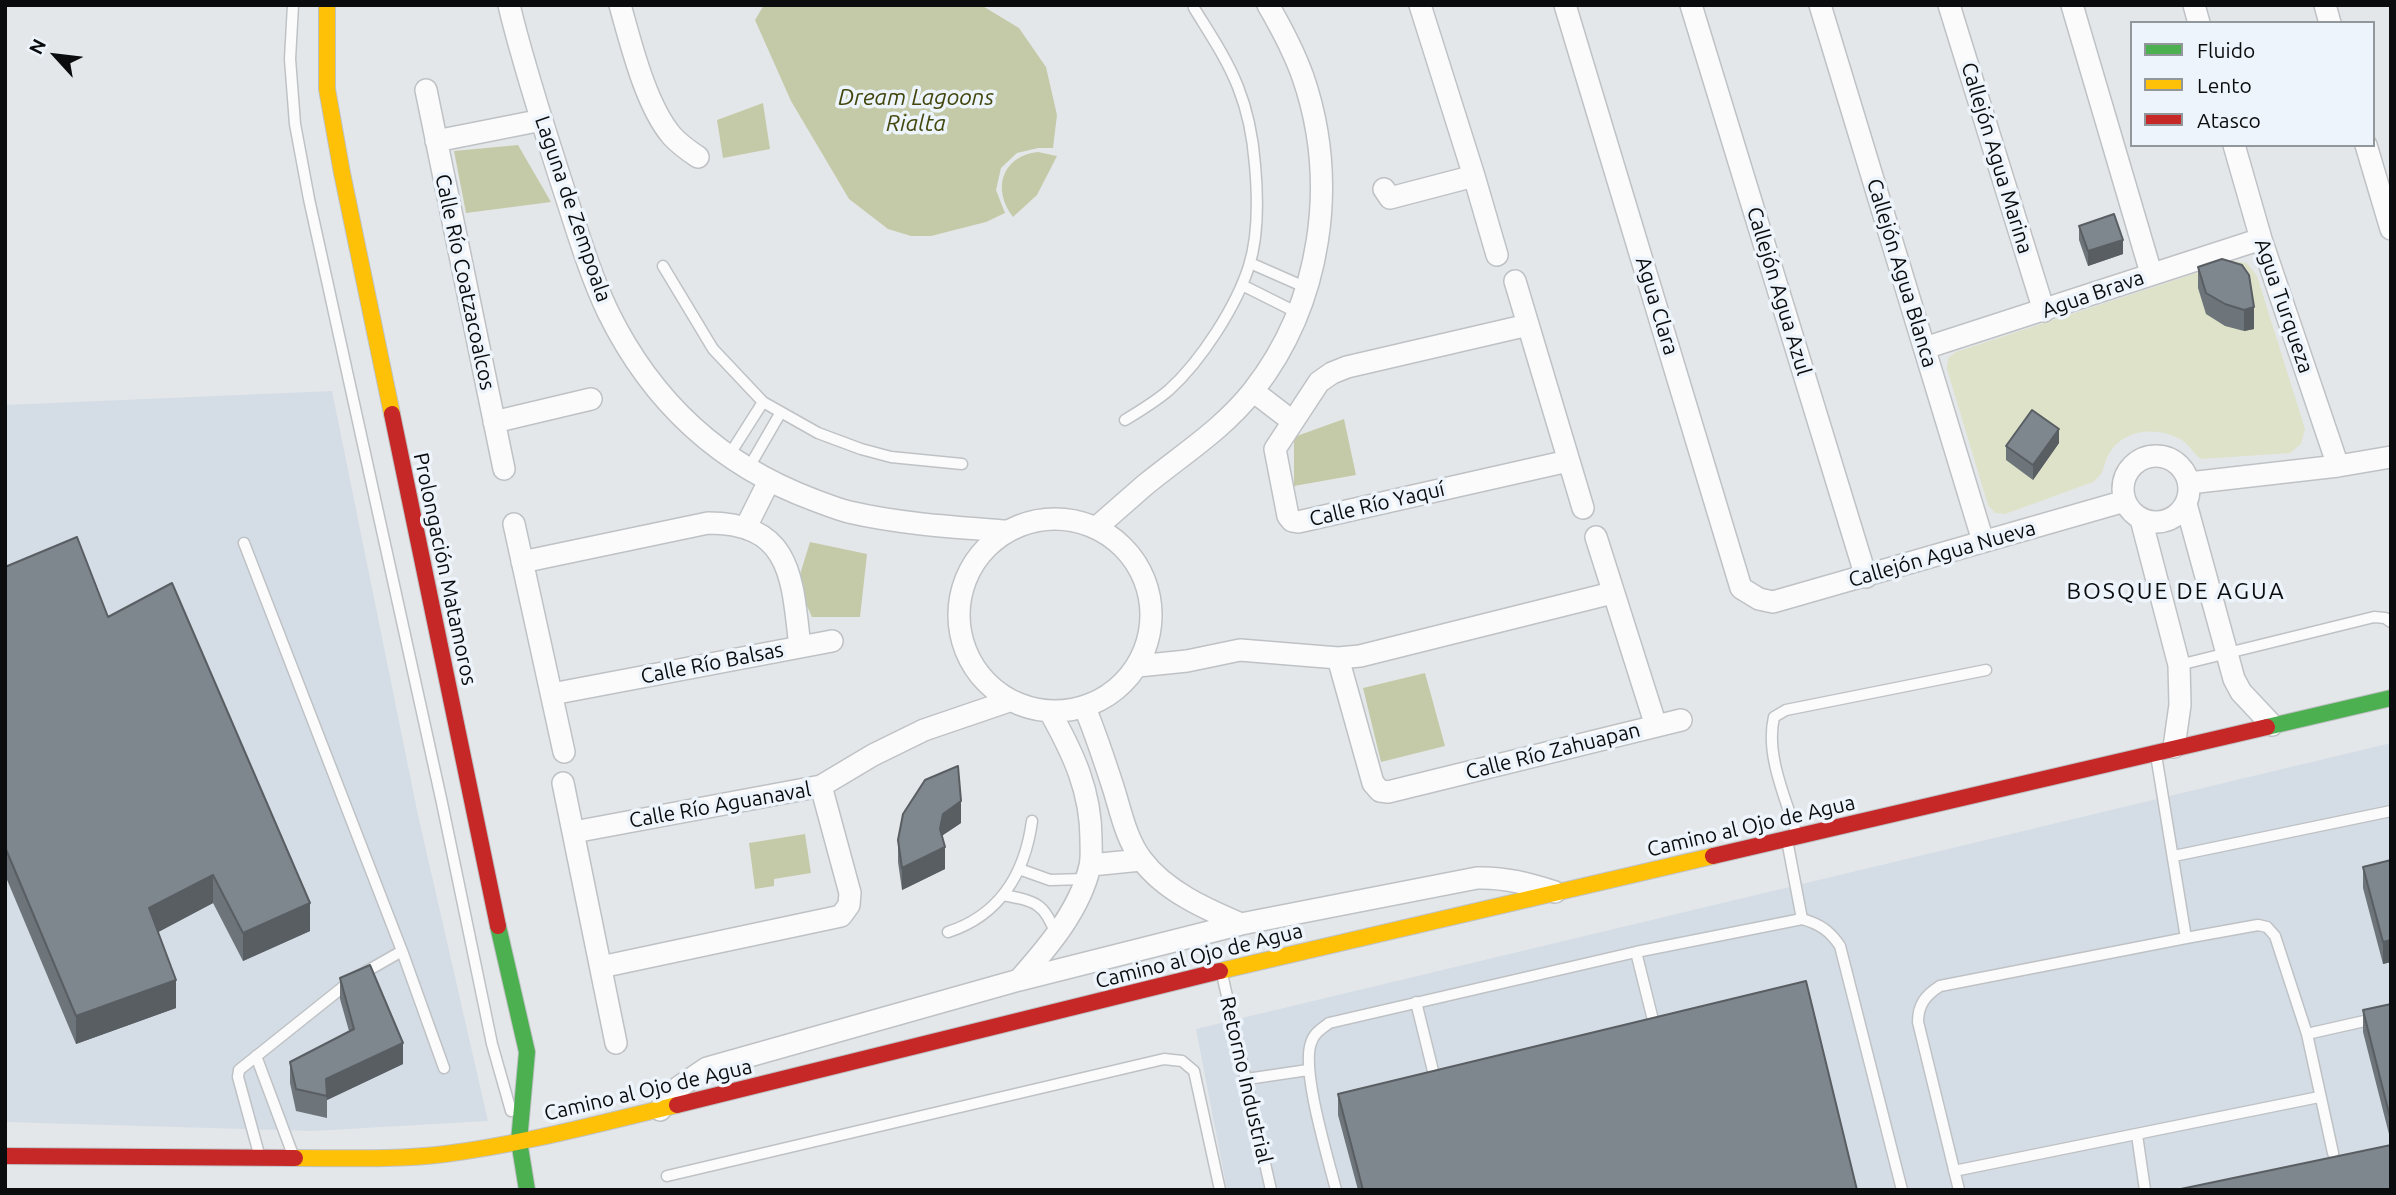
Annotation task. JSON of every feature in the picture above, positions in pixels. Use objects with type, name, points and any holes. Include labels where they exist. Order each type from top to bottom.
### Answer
[{"type":"street","name":"Prolongación Matamoros","points":[[327,5],[327,89],[341,173],[491,894],[527,1052],[519,1141],[527,1190]]},
{"type":"street","name":"Laguna de Zempoala","points":[[509,5],[542,120],[583,248],[607,311],[635,362],[694,430],[728,457],[769,481],[847,512],[916,524],[1006,531]]},
{"type":"street","points":[[621,5],[648,93],[667,130],[682,146],[698,157]]},
{"type":"street","points":[[1097,527],[1202,443],[1230,418],[1254,391],[1272,364],[1298,313],[1307,288],[1318,240],[1320,214],[1320,166],[1314,119],[1295,58],[1268,5]]},
{"type":"street","points":[[1420,5],[1497,255]]},
{"type":"street","name":"Agua Clara","points":[[1565,5],[1741,588],[1759,599]]},
{"type":"street","name":"Callejón Agua Azul","points":[[1691,5],[1866,577]]},
{"type":"street","name":"Callejón Agua Blanca","points":[[1820,5],[1983,541]]},
{"type":"street","name":"Callejón Agua Marina","points":[[1949,5],[2045,311]]},
{"type":"street","points":[[2072,5],[2151,273]]},
{"type":"street","name":"Calle Río Coatzacoalcos","points":[[426,90],[504,469]]},
{"type":"street","points":[[436,141],[542,120]]},
{"type":"street","name":"Agua Turqueza","points":[[2235,147],[2261,239],[2338,466]]},
{"type":"street","points":[[2367,147],[2391,229]]},
{"type":"street","points":[[1384,189],[1390,198],[1474,176]]},
{"type":"street","name":"Agua Brava","points":[[1925,348],[2261,239]]},
{"type":"street","points":[[1515,281],[1583,508]]},
{"type":"street","name":"Calle Río Yaquí","points":[[1528,325],[1332,373],[1319,382],[1275,449],[1288,516],[1294,522],[1568,461]]},
{"type":"street","points":[[1254,391],[1292,421]]},
{"type":"street","points":[[494,422],[592,399]]},
{"type":"street","points":[[2141,519],[2161,522],[2171,519],[2186,504],[2189,483],[2179,464],[2169,458],[2148,457],[2138,462],[2125,479],[2123,490],[2129,508],[2141,519],[2179,666],[2180,705],[2164,750]]},
{"type":"street","points":[[2189,483],[2338,466],[2391,457]]},
{"type":"street","points":[[746,527],[769,481]]},
{"type":"street","name":"Callejón Agua Nueva","points":[[1759,599],[1773,602],[2125,501]]},
{"type":"street","points":[[2186,504],[2234,679],[2241,692],[2272,725]]},
{"type":"street","points":[[1067,518],[1097,527],[1124,545],[1143,572],[1152,603],[1150,636],[1138,666],[1115,692],[1085,708],[1049,712],[1028,709],[1009,701],[986,683],[969,659],[960,632],[959,603],[967,574],[984,550],[1006,531],[1035,520],[1067,518]]},
{"type":"street","name":"Calle Río Balsas","points":[[522,562],[708,523],[730,523],[746,527],[778,549],[793,585],[800,646],[552,694]]},
{"type":"street","points":[[513,524],[564,752]]},
{"type":"street","name":"Calle Río Zahuapan","points":[[1338,658],[1373,783],[1382,792],[1656,726],[1596,537]]},
{"type":"street","points":[[1138,666],[1186,661],[1240,650],[1338,658],[1360,656],[1612,593]]},
{"type":"street","points":[[800,646],[832,641]]},
{"type":"street","name":"Camino al Ojo de Agua","points":[[5,1156],[385,1158],[445,1154],[545,1137],[1221,971],[2391,698]]},
{"type":"street","points":[[821,786],[873,755],[924,730],[1009,701]]},
{"type":"street","points":[[1085,708],[1127,831],[1141,860],[1188,899],[1241,924]]},
{"type":"street","points":[[1019,980],[1056,935],[1077,901],[1088,872],[1091,822],[1085,788],[1071,751],[1049,712]]},
{"type":"street","points":[[1656,726],[1681,720]]},
{"type":"street","points":[[563,783],[616,1043]]},
{"type":"street","name":"Calle Río Aguanaval","points":[[574,832],[821,786],[850,893],[849,905],[841,916],[601,967]]},
{"type":"street","points":[[1088,872],[1141,860]]},
{"type":"street","points":[[660,1110],[679,1087],[707,1068],[1019,980],[1241,924],[1477,878],[1500,877],[1555,892]]},
{"type":"lane","points":[[293,5],[290,59],[295,124],[309,199],[442,803],[492,1044],[519,1141]]},
{"type":"lane","points":[[1125,420],[1169,390],[1196,360],[1242,285],[1250,263],[1256,223],[1254,146],[1239,89],[1226,60],[1194,8]]},
{"type":"lane","points":[[1250,263],[1307,288]]},
{"type":"lane","points":[[663,267],[712,349],[763,402],[818,433],[861,449],[891,457],[962,464]]},
{"type":"lane","points":[[1242,285],[1298,313]]},
{"type":"lane","points":[[728,457],[763,402]]},
{"type":"lane","points":[[748,469],[781,412]]},
{"type":"lane","points":[[244,543],[402,951],[444,1068]]},
{"type":"lane","points":[[2179,666],[2374,617],[2385,618],[2391,622]]},
{"type":"lane","points":[[1802,919],[1793,839],[1770,733],[1774,717],[1786,710],[1986,670]]},
{"type":"lane","points":[[2164,750],[2174,856],[2186,939]]},
{"type":"lane","points":[[2174,856],[2391,811]]},
{"type":"lane","points":[[948,932],[979,919],[1003,895],[1019,869],[1028,845],[1032,821]]},
{"type":"lane","points":[[1019,869],[1050,880],[1088,872]]},
{"type":"lane","points":[[1003,895],[1024,899],[1041,907],[1049,915],[1056,935]]},
{"type":"lane","points":[[1336,1190],[1308,1070],[1311,1040],[1317,1031],[1329,1023],[1636,952],[1802,919],[1816,923],[1831,933],[1840,946],[1902,1190]]},
{"type":"lane","points":[[1959,1190],[1918,1022],[1921,1003],[1928,994],[1940,986],[2258,925],[2267,927],[2275,936],[2307,1034],[2333,1153]]},
{"type":"lane","points":[[260,1158],[237,1074],[239,1070],[353,979],[402,951]]},
{"type":"lane","points":[[1636,952],[1652,1016]]},
{"type":"lane","name":"Retorno Industrial","points":[[1221,971],[1270,1190]]},
{"type":"lane","points":[[1416,1002],[1435,1079]]},
{"type":"lane","points":[[2307,1034],[2391,1015]]},
{"type":"lane","points":[[256,1056],[294,1158]]},
{"type":"lane","points":[[667,1176],[1164,1059],[1182,1061],[1194,1071],[1220,1190]]},
{"type":"lane","points":[[1247,1079],[1308,1070]]},
{"type":"lane","points":[[1954,1171],[2319,1097]]},
{"type":"lane","points":[[2137,1135],[2145,1190]]},
{"type":"shaded area","points":[[2233,261],[2247,263],[2257,276],[2305,429],[2301,444],[2290,453],[2201,459],[2185,442],[2173,436],[2152,431],[2132,434],[2115,445],[2102,472],[2093,482],[2005,514],[1995,513],[1988,505],[1947,369],[1948,358],[1956,352]]},
{"type":"shaded area","points":[[332,391],[418,815],[488,1121],[312,1131],[5,1122],[5,405]]},
{"type":"shaded area","points":[[2391,743],[2391,1190],[1227,1190],[1196,1029]]},
{"type":"water","name":"Dream Lagoons Rialta","points":[[764,5],[981,5],[1019,28],[1046,67],[1057,115],[1053,148],[1017,153],[1001,168],[996,190],[1005,213],[986,222],[931,236],[911,236],[888,229],[849,199],[791,101],[755,20]]},
{"type":"water","points":[[763,103],[770,149],[723,158],[717,120]]},
{"type":"water","points":[[518,145],[551,202],[466,213],[454,151]]},
{"type":"water","points":[[1038,152],[1057,156],[1037,195],[1013,217],[1003,196],[1004,176],[1008,167],[1016,160]]},
{"type":"water","points":[[1344,419],[1356,475],[1294,486],[1294,437]]},
{"type":"water","points":[[810,542],[867,554],[860,617],[812,617],[797,584]]},
{"type":"water","points":[[1425,673],[1445,746],[1381,762],[1363,688]]},
{"type":"water","points":[[805,834],[811,873],[774,879],[774,886],[755,889],[749,843]]},
{"type":"building","points":[[2114,214],[2123,240],[2088,251],[2079,226]]},
{"type":"building","points":[[2222,259],[2242,265],[2249,275],[2254,307],[2244,310],[2225,304],[2206,293],[2198,267]]},
{"type":"building","points":[[2032,410],[2059,429],[2033,465],[2006,446]]},
{"type":"building","points":[[77,537],[108,617],[172,583],[310,903],[243,933],[213,875],[149,908],[176,980],[76,1016],[5,847],[5,567]]},
{"type":"building","points":[[958,766],[961,801],[943,814],[940,829],[945,847],[902,868],[898,840],[903,814],[925,780]]},
{"type":"building","points":[[2391,860],[2391,940],[2383,942],[2363,867]]},
{"type":"building","points":[[370,965],[403,1043],[326,1079],[327,1096],[296,1089],[290,1062],[354,1029],[340,978]]},
{"type":"building","points":[[1806,981],[1857,1190],[1363,1190],[1338,1094]]},
{"type":"building","points":[[2391,1004],[2391,1121],[2363,1010]]},
{"type":"building","points":[[2391,1145],[2391,1190],[2176,1190]]},
{"type":"traffic: fast","points":[[2267,727],[2391,698]]},
{"type":"traffic: fast","points":[[498,926],[527,1052],[519,1141],[527,1190]]},
{"type":"traffic: slow","points":[[327,5],[327,89],[392,414]]},
{"type":"traffic: slow","points":[[1220,971],[1713,856]]},
{"type":"traffic: slow","points":[[295,1158],[389,1158],[474,1150],[677,1105]]},
{"type":"traffic: jam","points":[[392,414],[498,926]]},
{"type":"traffic: jam","points":[[1713,856],[2267,727]]},
{"type":"traffic: jam","points":[[677,1105],[1220,971]]},
{"type":"traffic: jam","points":[[5,1156],[295,1158]]},
{"type":"district","name":"BOSQUE DE AGUA","points":[[2176,591]]}]
